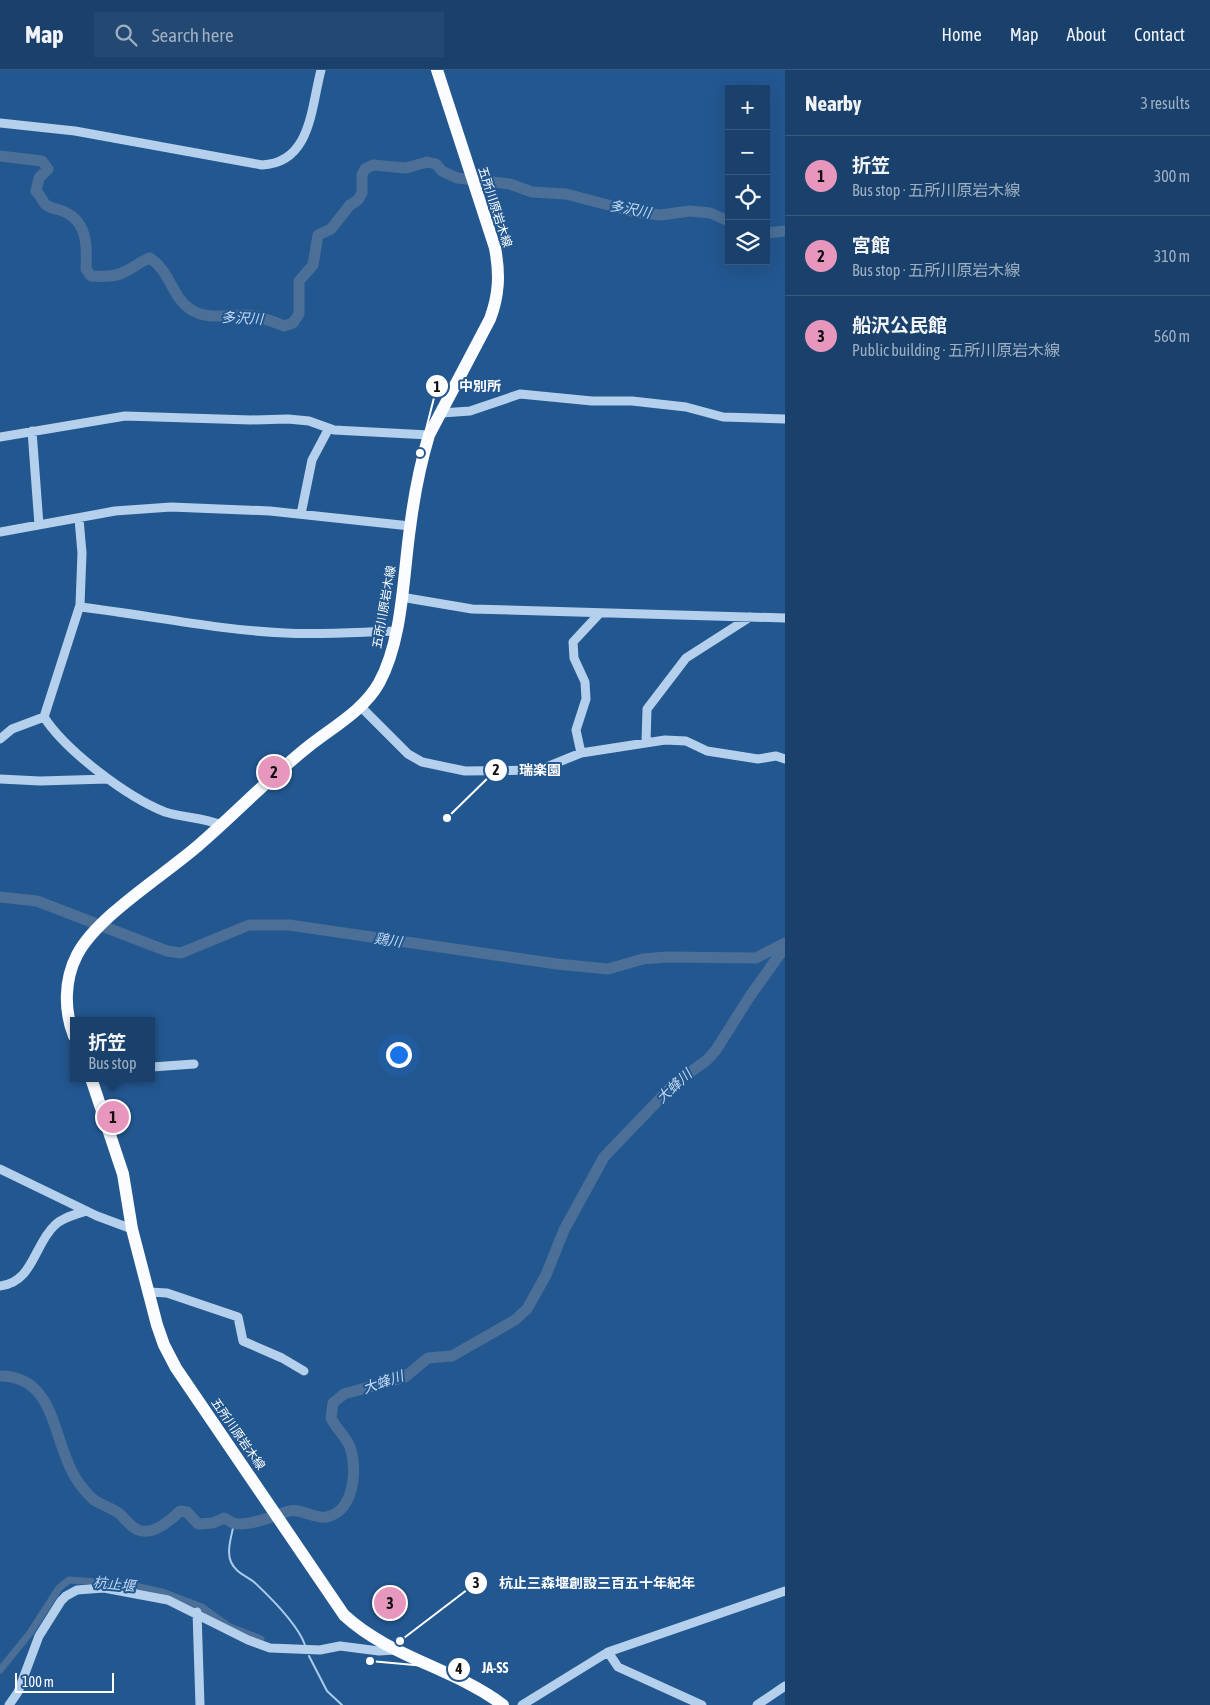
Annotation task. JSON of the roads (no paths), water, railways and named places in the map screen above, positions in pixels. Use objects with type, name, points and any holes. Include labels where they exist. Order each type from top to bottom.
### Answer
[{"type":"main road","name":"五所川原岩木線","points":[[70,1022],[68,1015],[69,977],[77,955],[94,932],[107,919],[192,851],[286,765],[361,706],[379,683],[392,649],[396,631],[410,526],[429,435],[490,319],[498,292],[498,267],[495,248],[437,70]]},
{"type":"main road","name":"五所川原岩木線","points":[[92,1082],[121,1164],[132,1229],[148,1292],[164,1345],[176,1368],[265,1495],[344,1615],[369,1635],[460,1679],[503,1705]]},
{"type":"street","points":[[0,123],[75,131],[262,165],[274,165],[290,157],[299,148],[304,137],[321,70]]},
{"type":"street","points":[[442,413],[470,411],[520,394],[686,406],[723,417],[785,419]]},
{"type":"street","points":[[0,437],[125,416],[288,419],[309,422],[334,430],[429,435]]},
{"type":"street","points":[[301,514],[312,460],[329,428]]},
{"type":"street","points":[[32,431],[39,525]]},
{"type":"street","points":[[0,532],[115,511],[172,507],[301,514],[410,526]]},
{"type":"street","points":[[44,717],[80,607],[82,553],[79,519]]},
{"type":"street","points":[[401,597],[472,609],[785,618]]},
{"type":"street","points":[[80,607],[139,614],[209,626],[285,633],[396,631]]},
{"type":"street","points":[[581,753],[576,730],[586,699],[585,682],[574,658],[574,642],[600,613]]},
{"type":"street","points":[[646,743],[647,709],[686,658],[750,617]]},
{"type":"street","points":[[361,706],[408,754],[422,762],[441,768],[465,771],[539,770],[581,753],[665,740],[686,741],[707,751],[758,759],[776,756],[785,759]]},
{"type":"street","points":[[0,739],[12,729],[44,717]]},
{"type":"street","points":[[44,717],[78,754],[132,797],[166,812],[208,819],[221,824]]},
{"type":"street","points":[[0,779],[40,781],[108,779]]},
{"type":"street","points":[[155,1067],[194,1064]]},
{"type":"street","points":[[0,1170],[86,1211],[132,1229]]},
{"type":"street","points":[[0,1286],[9,1285],[21,1279],[53,1226],[61,1220],[86,1211]]},
{"type":"street","points":[[148,1292],[167,1292],[238,1317],[243,1340],[282,1358],[304,1371]]},
{"type":"street","points":[[9,1705],[18,1692],[39,1636],[66,1596],[77,1590],[104,1588],[168,1600],[197,1612],[248,1640],[270,1648],[320,1650],[340,1646],[379,1651],[397,1650]]},
{"type":"street","points":[[522,1705],[608,1652],[770,1598],[785,1591]]},
{"type":"street","points":[[197,1612],[200,1705]]},
{"type":"street","points":[[608,1652],[618,1667],[702,1705]]},
{"type":"street","points":[[757,1705],[785,1686]]},
{"type":"waterway","name":"多沢川","points":[[0,156],[42,161],[48,169],[39,178],[36,191],[47,206],[67,213],[74,218],[83,230],[86,245],[86,269],[91,276],[119,274],[150,258],[162,270],[184,304],[197,313],[211,316],[252,316],[284,326],[293,323],[299,314],[299,281],[313,265],[318,235],[331,229],[350,205],[358,200],[362,193],[362,175],[365,169],[373,165],[406,168],[427,162],[436,164],[442,171],[457,178],[510,184],[532,192],[566,194],[635,212],[661,215],[690,211],[710,213],[727,220]]},
{"type":"waterway","name":"多沢川","points":[[770,233],[785,231]]},
{"type":"waterway","name":"鶏川","points":[[0,897],[37,901],[167,951],[181,953],[249,925],[289,925],[557,964],[608,969],[643,959],[666,957],[756,958],[785,943]]},
{"type":"waterway","name":"大蜂川","points":[[0,1376],[18,1379],[32,1386],[50,1412],[67,1462],[81,1486],[94,1500],[121,1515],[138,1530],[149,1531],[155,1529],[166,1523],[180,1511],[187,1512],[198,1524],[213,1523],[224,1518],[233,1523],[245,1524],[293,1510],[321,1517],[335,1514],[348,1499],[352,1489],[354,1467],[350,1447],[331,1418],[333,1403],[344,1394],[405,1377],[428,1358],[452,1356],[515,1320],[527,1309],[546,1275],[564,1230],[604,1157],[674,1084],[707,1060],[716,1050],[750,996],[785,947]]},
{"type":"waterway","points":[[234,1523],[229,1553],[233,1566],[268,1595],[296,1628],[305,1645]]},
{"type":"waterway","name":"杭止堰","points":[[0,1670],[30,1633],[59,1588],[69,1580],[126,1584],[162,1592],[202,1607],[230,1627],[261,1639]]},
{"type":"waterway","points":[[309,1656],[327,1691],[342,1705]]},
{"type":"place","name":"中別所","points":[[420,453]]},
{"type":"place","name":"宮館","points":[[274,772]]},
{"type":"place","name":"瑞楽園","points":[[447,818]]},
{"type":"place","name":"折笠","points":[[113,1117]]},
{"type":"place","name":"船沢公民館","points":[[390,1603]]},
{"type":"place","name":"杭止三森堰創設三百五十年紀年","points":[[400,1641]]},
{"type":"place","name":"JA-SS","points":[[370,1661]]}]
